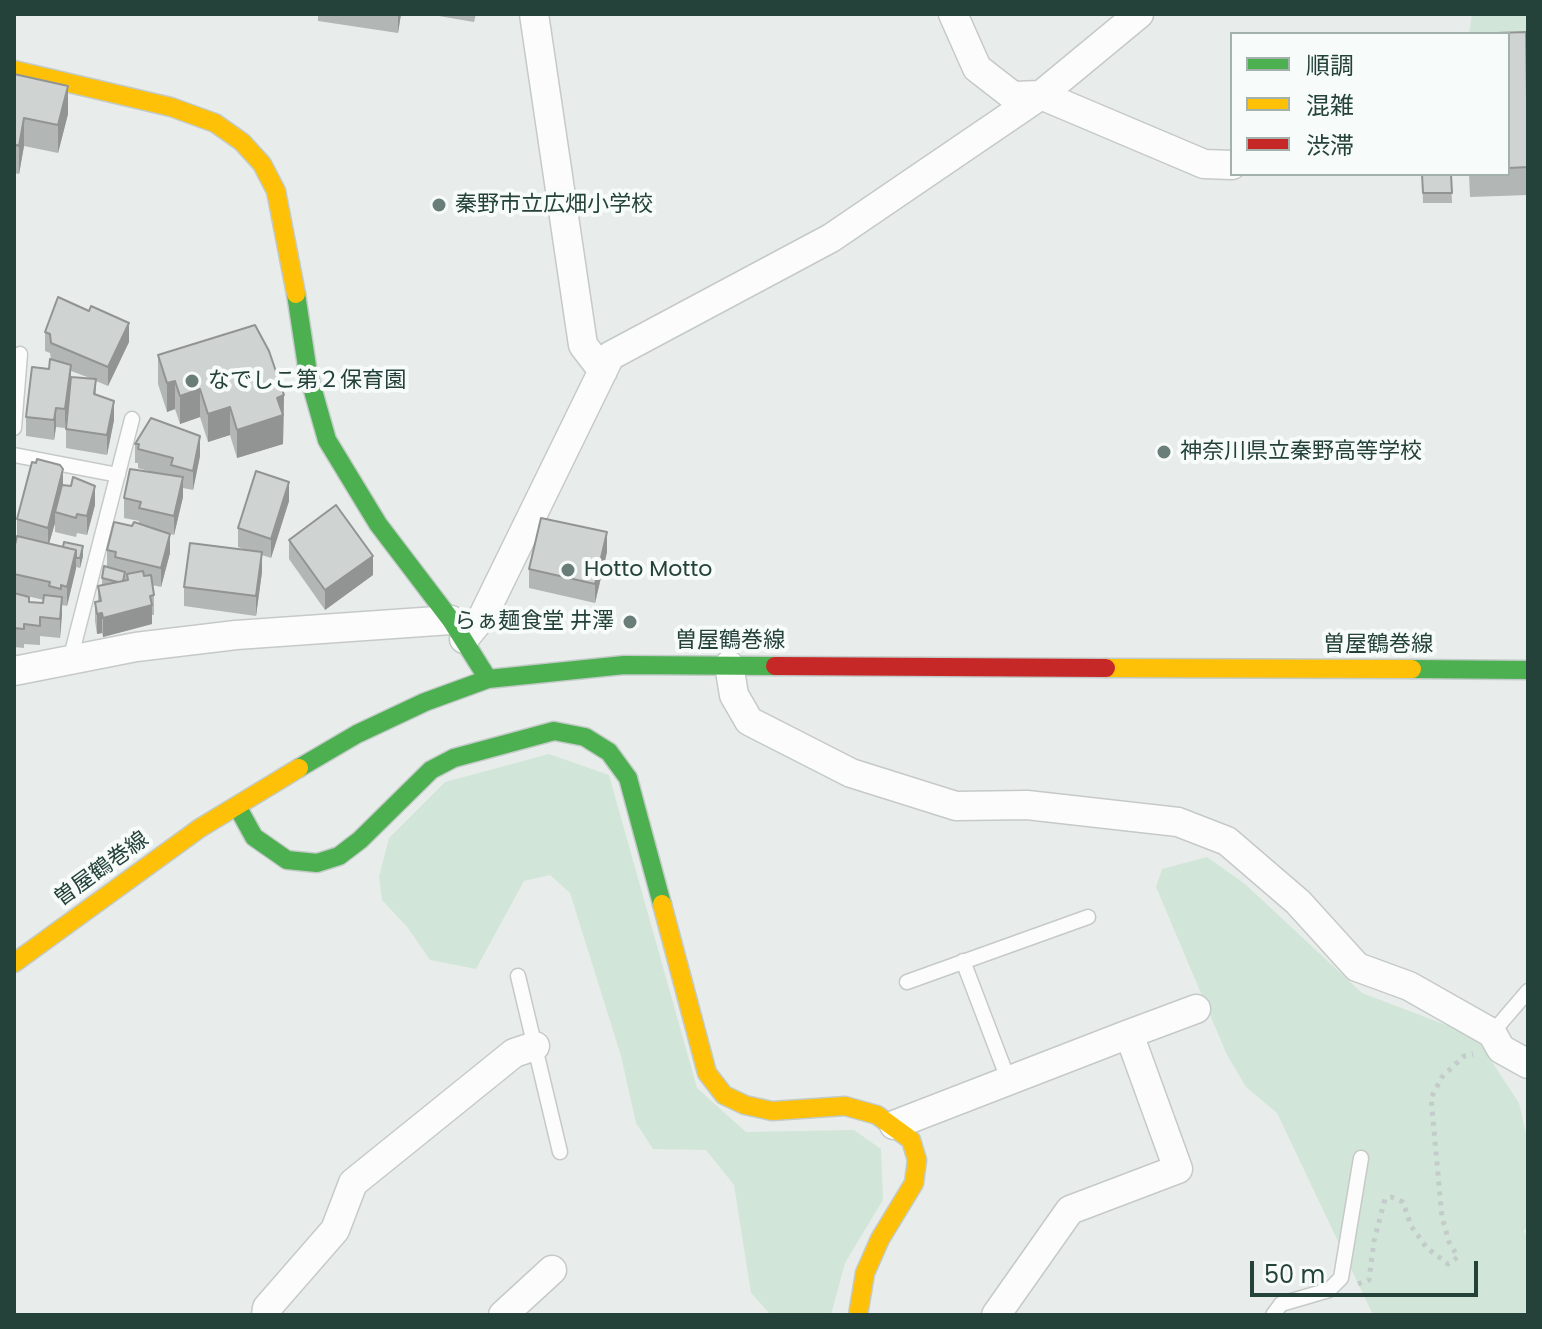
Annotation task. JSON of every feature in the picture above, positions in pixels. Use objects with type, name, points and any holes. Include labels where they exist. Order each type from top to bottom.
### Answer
[{"type":"street","points":[[534,14],[583,345],[603,371]]},
{"type":"street","points":[[953,14],[977,68],[1013,96],[1041,95],[1204,164],[1230,165]]},
{"type":"street","points":[[14,671],[136,647],[236,635],[458,630],[483,616],[610,356],[831,238],[1041,95],[1139,14]]},
{"type":"street","points":[[14,70],[171,107],[215,123],[242,142],[262,164],[276,191],[284,221],[308,373],[327,440],[378,524],[458,630],[488,679]]},
{"type":"street","name":"曽屋鶴巻線","points":[[14,963],[200,828],[357,734],[425,702],[488,679],[624,665],[1528,670]]},
{"type":"street","points":[[729,665],[734,695],[749,721],[851,773],[956,806],[1027,805],[1178,822],[1227,841],[1298,902],[1357,967],[1409,986],[1528,1064]]},
{"type":"street","points":[[237,806],[254,837],[287,860],[317,863],[339,856],[360,840],[431,770],[454,758],[554,731],[585,737],[609,752],[628,778],[707,1073],[724,1095],[745,1105],[772,1111],[845,1106],[877,1115],[911,1140],[917,1160],[914,1183],[870,1262],[858,1315]]},
{"type":"street","points":[[894,1125],[1196,1009]]},
{"type":"street","points":[[996,1315],[1070,1210],[1178,1169],[1129,1034]]},
{"type":"street","points":[[266,1315],[267,1308],[335,1230],[353,1183],[514,1053],[535,1046]]},
{"type":"street","points":[[503,1315],[552,1270]]},
{"type":"lane","points":[[14,428],[20,354]]},
{"type":"lane","points":[[70,660],[132,419]]},
{"type":"lane","points":[[14,455],[118,475]]},
{"type":"lane","points":[[907,982],[1088,917]]},
{"type":"lane","points":[[963,961],[1008,1079]]},
{"type":"lane","points":[[518,976],[560,1152]]},
{"type":"lane","points":[[1497,1041],[1528,991]]},
{"type":"lane","points":[[1273,1315],[1281,1304],[1329,1290],[1341,1278],[1361,1158]]},
{"type":"path","points":[[1341,1278],[1350,1284],[1366,1285],[1385,1199],[1391,1197],[1403,1202],[1411,1226],[1427,1248],[1448,1264],[1455,1262],[1458,1257],[1449,1242],[1442,1217],[1431,1098],[1442,1077],[1464,1056],[1490,1048],[1497,1041]]},
{"type":"green space","points":[[1472,14],[1528,14],[1528,43],[1510,44],[1510,32],[1469,32]]},
{"type":"green space","points":[[549,754],[609,775],[697,1088],[746,1132],[854,1130],[881,1149],[883,1200],[845,1263],[831,1315],[771,1315],[751,1293],[734,1185],[706,1150],[653,1149],[636,1123],[621,1056],[570,893],[550,875],[524,881],[476,969],[430,960],[408,928],[382,900],[379,877],[389,838],[445,782]]},
{"type":"green space","points":[[1207,857],[1245,884],[1362,993],[1475,1036],[1519,1103],[1528,1143],[1528,1224],[1524,1231],[1528,1240],[1528,1315],[1373,1315],[1277,1113],[1246,1087],[1227,1055],[1156,887],[1162,869]]},
{"type":"building","points":[[1526,32],[1528,167],[1510,168],[1510,33]]},
{"type":"building","points":[[14,74],[68,86],[58,125],[24,118],[19,146],[14,144]]},
{"type":"building","points":[[1422,176],[1451,176],[1452,193],[1423,193]]},
{"type":"building","points":[[58,297],[89,311],[91,306],[129,323],[108,367],[51,343],[50,334],[45,332]]},
{"type":"building","points":[[255,325],[269,351],[284,395],[277,398],[283,415],[237,430],[230,407],[208,414],[200,389],[180,396],[175,381],[167,383],[158,355]]},
{"type":"building","points":[[50,359],[71,365],[65,409],[56,408],[54,420],[26,417],[32,367],[49,369]]},
{"type":"building","points":[[71,377],[96,379],[94,394],[114,401],[107,435],[66,429]]},
{"type":"building","points":[[151,418],[200,436],[193,471],[171,465],[173,458],[138,449],[139,444],[135,444]]},
{"type":"building","points":[[37,459],[60,465],[63,469],[48,528],[17,519],[32,462],[36,463]]},
{"type":"building","points":[[130,469],[183,477],[174,516],[139,508],[141,502],[124,498]]},
{"type":"building","points":[[256,471],[289,482],[271,539],[238,528]]},
{"type":"building","points":[[73,477],[95,486],[87,516],[77,514],[76,518],[55,512],[62,485],[71,486]]},
{"type":"building","points":[[336,505],[373,556],[325,590],[289,540]]},
{"type":"building","points":[[541,518],[607,532],[595,584],[529,569]]},
{"type":"building","points":[[114,522],[132,526],[134,522],[170,534],[161,568],[115,557],[116,552],[107,550]]},
{"type":"building","points":[[17,536],[76,550],[67,587],[61,585],[61,589],[49,586],[50,582],[14,574]]},
{"type":"building","points":[[64,542],[83,546],[80,558],[76,558],[76,550],[63,547]]},
{"type":"building","points":[[190,543],[262,552],[256,596],[184,587]]},
{"type":"building","points":[[104,566],[125,572],[123,581],[102,578]]},
{"type":"building","points":[[143,571],[144,576],[151,575],[152,605],[103,618],[102,613],[97,614],[95,602],[101,601],[98,586],[128,580],[127,574]]},
{"type":"building","points":[[14,593],[29,597],[29,602],[43,603],[44,595],[62,597],[60,619],[40,617],[40,626],[24,624],[24,629],[14,628]]},
{"type":"traffic: fast","points":[[296,294],[308,373],[327,440],[378,524],[451,620],[488,679]]},
{"type":"traffic: fast","points":[[299,768],[357,734],[425,702],[488,679],[624,665],[775,666]]},
{"type":"traffic: fast","points":[[1412,669],[1528,670]]},
{"type":"traffic: fast","points":[[237,806],[254,837],[287,860],[317,863],[339,856],[360,840],[431,770],[454,758],[554,731],[585,737],[609,752],[628,778],[662,904]]},
{"type":"traffic: slow","points":[[14,70],[171,107],[215,123],[242,142],[262,164],[276,191],[296,294]]},
{"type":"traffic: slow","points":[[1106,668],[1412,669]]},
{"type":"traffic: slow","points":[[14,963],[200,828],[299,768]]},
{"type":"traffic: slow","points":[[662,904],[707,1073],[724,1095],[745,1105],[772,1111],[845,1106],[877,1115],[911,1140],[917,1160],[914,1183],[880,1239],[865,1273],[858,1315]]},
{"type":"traffic: jam","points":[[775,666],[1106,668]]},
{"type":"place","name":"秦野市立広畑小学校","points":[[439,205]]},
{"type":"place","name":"なでしこ第２保育園","points":[[192,381]]},
{"type":"place","name":"神奈川県立秦野高等学校","points":[[1164,452]]},
{"type":"place","name":"Hotto Motto","points":[[568,570]]},
{"type":"place","name":"らぁ麺食堂 井澤","points":[[630,622]]}]
